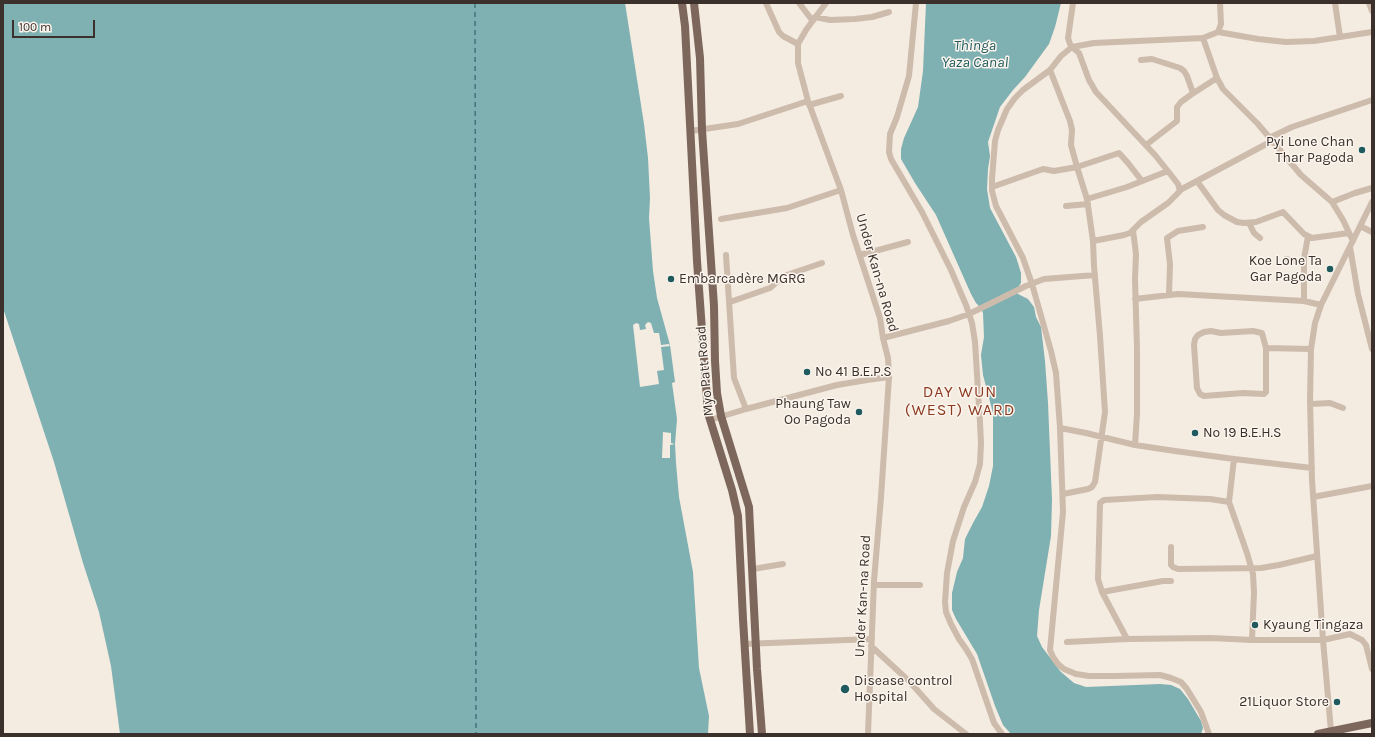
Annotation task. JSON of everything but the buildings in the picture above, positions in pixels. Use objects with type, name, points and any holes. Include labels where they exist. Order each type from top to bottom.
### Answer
[{"type":"main road","name":"Myo Patt Road","points":[[682,3],[685,26],[697,261],[708,414],[737,508],[750,734]]},
{"type":"main road","name":"Myo Patt Road","points":[[694,3],[700,58],[702,130],[714,306],[717,393],[720,416],[749,507],[762,734]]},
{"type":"main road","points":[[697,261],[710,259]]},
{"type":"main road","points":[[737,508],[749,507]]},
{"type":"main road","points":[[1318,734],[1372,723]]},
{"type":"street","points":[[766,3],[779,32],[783,36],[798,44],[813,19],[826,3]]},
{"type":"street","points":[[799,3],[813,19],[855,19],[872,17],[889,12]]},
{"type":"street","points":[[916,3],[909,76],[897,117],[890,134],[889,152],[922,212],[971,312],[975,342],[980,423],[980,459],[975,482],[964,507],[953,542],[947,573],[945,602],[946,612],[951,624],[972,659],[994,723],[1002,734]]},
{"type":"street","points":[[1073,3],[1068,38],[1072,47],[1079,53],[1089,80],[1096,92],[1146,145],[1168,171],[1178,184],[1180,190]]},
{"type":"street","points":[[1218,32],[1221,24],[1220,3]]},
{"type":"street","points":[[1335,3],[1340,38]]},
{"type":"street","points":[[1369,3],[1372,11]]},
{"type":"street","points":[[1209,734],[1201,712],[1181,682],[1160,675],[1108,676],[1076,674],[1064,669],[1058,664],[1050,650],[1063,512],[1060,428],[1056,373],[1053,358],[1029,285],[1023,258],[996,206],[992,187],[995,141],[1005,114],[1015,98],[1030,84],[1050,70],[1061,56],[1072,47],[1094,43],[1203,38],[1218,32],[1286,42],[1314,42],[1372,32]]},
{"type":"street","points":[[1203,38],[1216,78],[1223,89],[1258,124],[1270,140],[1311,185],[1332,202],[1349,232],[1358,294],[1372,349]]},
{"type":"street","name":"Under Kan-na Road","points":[[798,44],[798,63],[808,103],[841,190],[853,235],[880,318],[888,358],[889,377],[874,585],[868,734]]},
{"type":"street","points":[[1141,60],[1152,60],[1180,68],[1187,76],[1193,93]]},
{"type":"street","points":[[1050,70],[1070,121],[1072,130],[1071,144],[1087,201],[1093,241],[1105,412],[1095,482],[1092,487],[1063,494]]},
{"type":"street","points":[[1146,145],[1177,121],[1178,106],[1193,93],[1216,78]]},
{"type":"street","points":[[691,131],[738,124],[808,103],[841,96]]},
{"type":"street","points":[[1093,241],[1124,235],[1133,230],[1141,222],[1180,193],[1180,190],[1292,127],[1372,100]]},
{"type":"street","points":[[992,187],[1043,169],[1054,171],[1077,167],[1118,153],[1128,163],[1142,182]]},
{"type":"street","points":[[1066,206],[1087,201],[1142,182],[1168,171]]},
{"type":"street","points":[[1197,181],[1210,200],[1224,215],[1237,222],[1249,224],[1283,212],[1304,234],[1312,238],[1349,232]]},
{"type":"street","points":[[1332,202],[1372,188]]},
{"type":"street","points":[[721,219],[787,208],[841,190]]},
{"type":"street","points":[[1331,731],[1313,498],[1310,404],[1311,349],[1315,323],[1321,305],[1372,203]]},
{"type":"street","points":[[1249,224],[1254,233],[1260,238]]},
{"type":"street","points":[[1360,226],[1372,232]]},
{"type":"street","points":[[1169,294],[1170,264],[1167,238],[1178,231],[1203,227]]},
{"type":"street","points":[[1133,230],[1136,254],[1135,299],[1137,349],[1135,445]]},
{"type":"street","points":[[1304,301],[1304,263],[1308,236]]},
{"type":"street","points":[[860,255],[908,242]]},
{"type":"street","points":[[726,255],[734,378],[746,409]]},
{"type":"street","points":[[1286,260],[1304,263]]},
{"type":"street","points":[[730,302],[770,288],[784,276],[822,263]]},
{"type":"street","points":[[883,338],[949,321],[1044,279],[1095,275]]},
{"type":"street","points":[[1135,299],[1169,294],[1304,301],[1321,305]]},
{"type":"street","points":[[1212,331],[1221,333],[1253,331],[1262,333],[1266,348],[1266,392],[1264,394],[1242,393],[1204,396],[1200,394],[1198,388],[1194,345],[1195,339],[1198,335],[1204,332],[1212,331]]},
{"type":"street","points":[[1266,348],[1311,349]]},
{"type":"street","points":[[710,420],[746,409],[837,386],[889,377]]},
{"type":"street","points":[[1310,404],[1330,402],[1343,408]]},
{"type":"street","points":[[1060,428],[1135,445],[1234,460],[1312,468]]},
{"type":"street","points":[[1234,460],[1229,502],[1251,568],[1254,592],[1252,640]]},
{"type":"street","points":[[1313,498],[1372,486]]},
{"type":"street","points":[[1127,639],[1102,592],[1098,579],[1099,508],[1101,501],[1157,497],[1210,499],[1229,502]]},
{"type":"street","points":[[1171,547],[1171,565],[1178,569],[1251,568],[1280,565],[1317,556]]},
{"type":"street","points":[[753,569],[783,564]]},
{"type":"street","points":[[1102,592],[1163,581],[1171,581]]},
{"type":"street","points":[[874,585],[920,585]]},
{"type":"street","points":[[1067,642],[1127,639],[1211,638],[1252,640],[1323,640],[1350,634],[1362,640],[1369,647],[1372,669]]},
{"type":"street","points":[[744,644],[872,639]]},
{"type":"street","points":[[872,646],[909,681],[934,709],[966,734]]},
{"type":"water","points":[[3,3],[625,3],[648,158],[650,198],[649,218],[653,271],[657,298],[670,345],[675,382],[672,383],[677,419],[675,444],[679,497],[693,572],[699,668],[709,716],[708,734],[120,734],[111,666],[99,612],[83,563],[54,462],[3,308]]},
{"type":"water","name":"Thinga Yaza Canal","points":[[926,3],[1061,3],[1049,44],[1025,77],[1000,107],[988,142],[990,156],[987,189],[990,208],[1016,257],[1021,273],[1021,283],[1017,289],[1018,294],[1028,299],[1034,307],[1036,317],[1041,327],[1045,361],[1052,500],[1051,536],[1039,610],[1037,636],[1042,647],[1061,672],[1074,683],[1086,687],[1160,684],[1171,685],[1180,689],[1188,699],[1201,721],[1203,728],[1201,734],[1011,734],[1003,725],[977,654],[952,610],[952,593],[957,572],[963,558],[965,539],[982,507],[989,486],[993,466],[993,413],[983,375],[981,355],[984,337],[983,313],[971,294],[936,215],[901,159],[901,149],[904,138],[918,107],[923,71]]},
{"type":"pier","points":[[648,322],[651,323],[654,333],[659,333],[661,345],[669,344],[670,346],[661,347],[664,370],[657,371],[659,384],[640,387],[633,325],[636,323],[639,324],[640,330],[646,329],[645,325]]},
{"type":"pier","points":[[663,432],[671,433],[671,443],[675,444],[670,445],[670,458],[662,458]]},
{"type":"ferry route","points":[[475,3],[476,734]]},
{"type":"place","name":"Pyi Lone Chan Thar Pagoda","points":[[1362,150]]},
{"type":"place","name":"Koe Lone Ta Gar Pagoda","points":[[1330,269]]},
{"type":"place","name":"Embarcadère MGRG","points":[[671,279]]},
{"type":"place","name":"No 41 B.E.P.S","points":[[807,372]]},
{"type":"place","name":"Phaung Taw Oo Pagoda","points":[[859,412]]},
{"type":"place","name":"No 19 B.E.H.S","points":[[1195,433]]},
{"type":"place","name":"Kyaung Tingaza","points":[[1255,625]]},
{"type":"place","name":"Disease control Hospital","points":[[845,689]]},
{"type":"place","name":"21Liquor Store","points":[[1337,702]]},
{"type":"district","name":"DAY WUN (WEST) WARD","points":[[960,401]]}]
